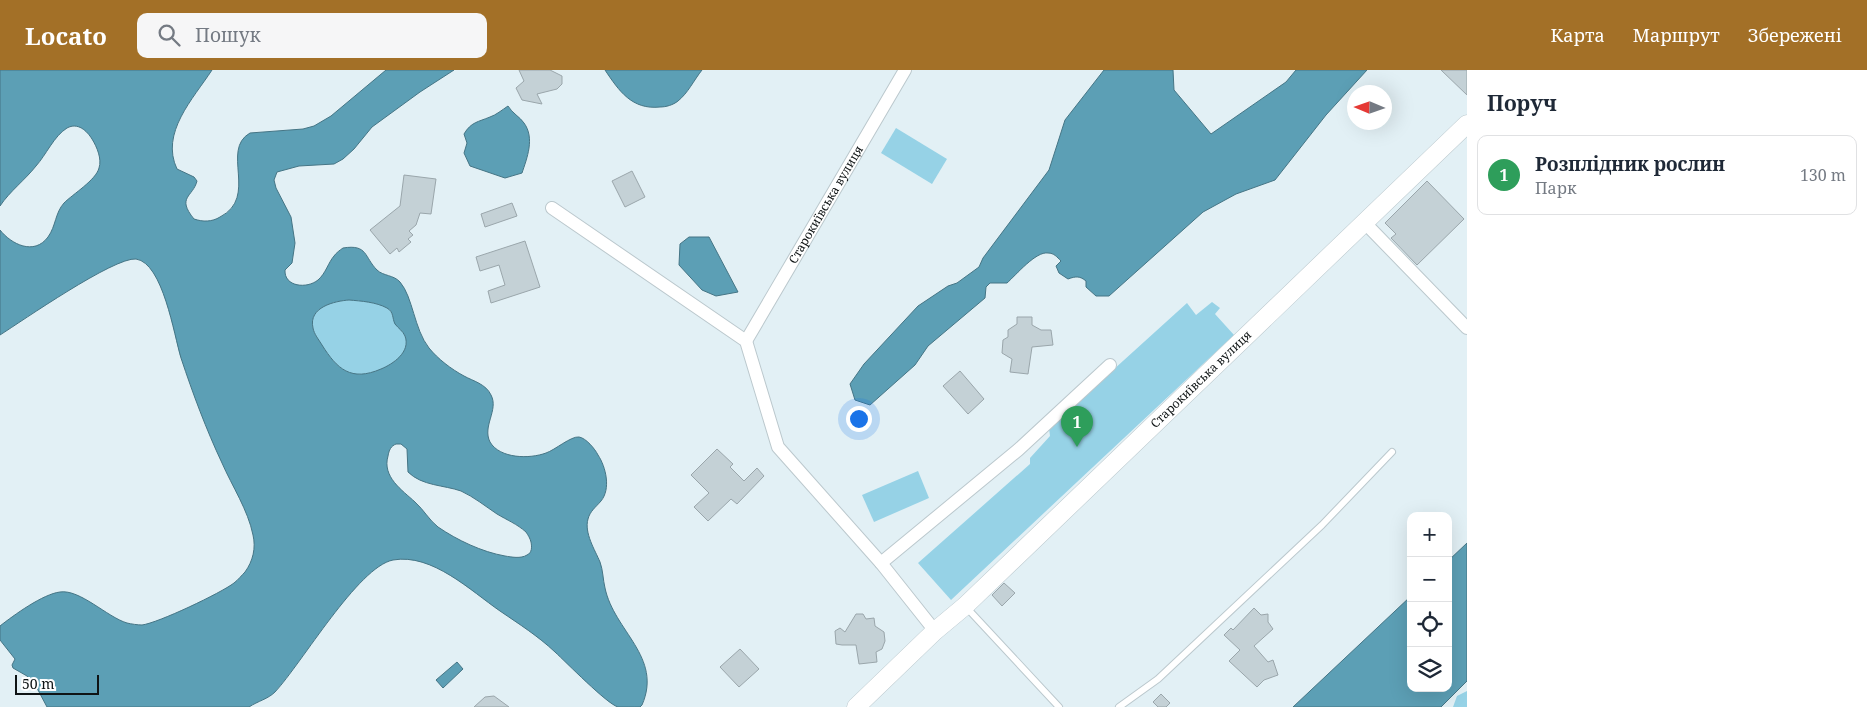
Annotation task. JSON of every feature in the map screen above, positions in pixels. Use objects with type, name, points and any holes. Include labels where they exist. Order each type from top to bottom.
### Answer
[{"type":"street","name":"Старокиївська вулиця","points":[[746,341],[905,70]]},
{"type":"street","name":"Старокиївська вулиця","points":[[856,707],[934,631],[965,606],[1467,124]]},
{"type":"street","points":[[552,208],[746,341],[778,448],[880,563],[934,631]]},
{"type":"street","points":[[1365,223],[1467,328]]},
{"type":"street","points":[[880,563],[1018,450],[1110,365]]},
{"type":"lane","points":[[1119,707],[1158,679],[1322,524],[1392,452]]},
{"type":"lane","points":[[965,606],[1059,707]]},
{"type":"shaded area","points":[[0,70],[212,70],[181,117],[173,142],[173,156],[177,169],[194,177],[197,181],[187,198],[186,206],[194,219],[211,221],[220,217],[231,208],[237,198],[239,186],[238,150],[242,141],[250,133],[303,129],[314,126],[331,116],[386,70],[454,70],[372,127],[343,159],[334,164],[299,166],[277,172],[274,180],[276,188],[291,217],[295,243],[292,263],[285,270],[286,276],[292,283],[308,285],[321,277],[332,259],[343,248],[351,247],[361,250],[377,270],[400,282],[408,296],[420,332],[429,348],[450,367],[483,385],[489,391],[493,406],[488,436],[495,448],[508,455],[532,456],[546,453],[576,437],[584,439],[593,447],[601,460],[607,484],[604,496],[589,516],[587,530],[601,565],[610,603],[642,658],[647,688],[642,705],[640,707],[618,707],[613,704],[596,691],[542,641],[464,584],[436,568],[408,559],[393,560],[379,566],[364,579],[347,597],[275,692],[249,707],[47,707],[38,690],[27,676],[13,668],[12,665],[15,659],[0,640],[0,626],[37,601],[60,592],[68,592],[85,599],[127,623],[142,625],[150,623],[189,607],[234,583],[245,572],[250,563],[254,550],[254,540],[247,516],[216,450],[195,398],[181,358],[166,301],[153,273],[145,263],[136,259],[125,261],[109,268],[89,278],[0,335],[0,230],[10,240],[23,246],[36,246],[48,237],[61,207],[94,177],[99,168],[100,161],[96,146],[85,130],[71,126],[62,131],[36,166],[0,206]],"holes":[[[349,300],[378,304],[391,311],[395,324],[404,334],[406,342],[400,357],[391,364],[370,373],[361,374],[346,371],[333,361],[315,335],[313,321],[319,310],[324,306]],[[396,444],[401,444],[407,449],[408,472],[414,477],[426,483],[461,491],[519,527],[526,532],[530,539],[530,553],[525,556],[510,557],[488,552],[470,545],[438,527],[390,477],[387,464],[388,456],[391,448]]]},
{"type":"shaded area","points":[[605,70],[702,70],[682,98],[674,104],[650,107],[627,98]]},
{"type":"shaded area","points":[[1104,70],[1173,70],[1174,90],[1211,134],[1286,82],[1296,70],[1367,70],[1353,85],[1347,85],[1347,92],[1326,115],[1275,180],[1236,194],[1203,212],[1109,296],[1096,296],[1086,287],[1086,281],[1080,277],[1068,279],[1059,273],[1056,266],[1061,261],[1052,254],[1043,253],[1021,269],[1007,283],[990,283],[986,287],[985,298],[928,346],[915,365],[870,405],[855,400],[850,384],[864,364],[918,306],[948,286],[957,283],[979,267],[983,258],[1049,170],[1065,120]]},
{"type":"shaded area","points":[[508,106],[524,123],[530,141],[522,173],[505,178],[470,166],[464,153],[467,143],[464,134],[478,121],[494,115]]},
{"type":"shaded area","points":[[896,128],[947,159],[932,184],[881,153]]},
{"type":"shaded area","points":[[689,237],[709,237],[738,292],[716,296],[702,290],[679,265],[680,244]]},
{"type":"shaded area","points":[[349,300],[374,303],[389,309],[396,324],[404,334],[406,342],[400,357],[391,364],[370,373],[361,374],[346,371],[333,361],[315,335],[313,321],[319,310],[330,304]]},
{"type":"shaded area","points":[[1212,302],[1220,308],[1215,314],[1234,335],[951,600],[918,563],[1030,464],[1030,458],[1050,436],[1049,428],[1187,303],[1196,315]]},
{"type":"shaded area","points":[[918,471],[929,498],[874,522],[862,495]]},
{"type":"shaded area","points":[[1467,543],[1467,681],[1441,707],[1293,707],[1407,600],[1407,692],[1452,692],[1452,557]]},
{"type":"shaded area","points":[[457,662],[463,669],[443,688],[436,680]]},
{"type":"shaded area","points":[[1467,691],[1467,707],[1453,707],[1457,696]]},
{"type":"building","points":[[519,70],[550,70],[562,76],[562,84],[557,89],[537,94],[542,104],[522,100],[516,88],[524,81]]},
{"type":"building","points":[[1441,70],[1467,70],[1467,95]]},
{"type":"building","points":[[632,171],[645,197],[625,207],[612,181]]},
{"type":"building","points":[[404,175],[436,179],[431,214],[420,213],[416,225],[409,231],[413,235],[408,239],[411,242],[399,252],[397,248],[390,254],[370,230],[400,206]]},
{"type":"building","points":[[1427,181],[1464,219],[1417,265],[1391,238],[1396,234],[1385,223]]},
{"type":"building","points":[[512,203],[517,216],[485,227],[481,214]]},
{"type":"building","points":[[525,241],[540,287],[491,303],[488,291],[505,285],[499,265],[480,271],[476,257]]},
{"type":"building","points":[[1017,317],[1032,317],[1032,325],[1041,330],[1051,330],[1053,345],[1032,347],[1028,374],[1010,372],[1012,359],[1002,353],[1003,340],[1008,337],[1008,330],[1017,324]]},
{"type":"building","points":[[960,371],[984,399],[968,414],[943,386]]},
{"type":"building","points":[[717,449],[733,464],[730,467],[744,481],[757,468],[764,476],[737,504],[731,499],[708,521],[694,507],[709,493],[691,475]]},
{"type":"building","points":[[1004,583],[1015,593],[1002,606],[992,595]]},
{"type":"building","points":[[1254,608],[1261,615],[1268,614],[1268,622],[1273,629],[1254,646],[1268,662],[1273,660],[1278,675],[1264,680],[1257,687],[1229,661],[1240,650],[1224,635],[1231,628],[1233,630]]},
{"type":"building","points":[[856,614],[863,614],[866,619],[874,618],[875,626],[884,632],[885,641],[882,649],[876,652],[877,662],[859,664],[856,645],[836,644],[835,631],[840,628],[845,632]]},
{"type":"building","points":[[740,649],[759,669],[739,687],[720,667]]},
{"type":"building","points":[[1161,694],[1170,703],[1166,707],[1158,707],[1153,702]]},
{"type":"building","points":[[494,696],[509,707],[474,707],[485,697]]},
{"type":"place","name":"Розплідник рослин","points":[[1077,447]]}]
